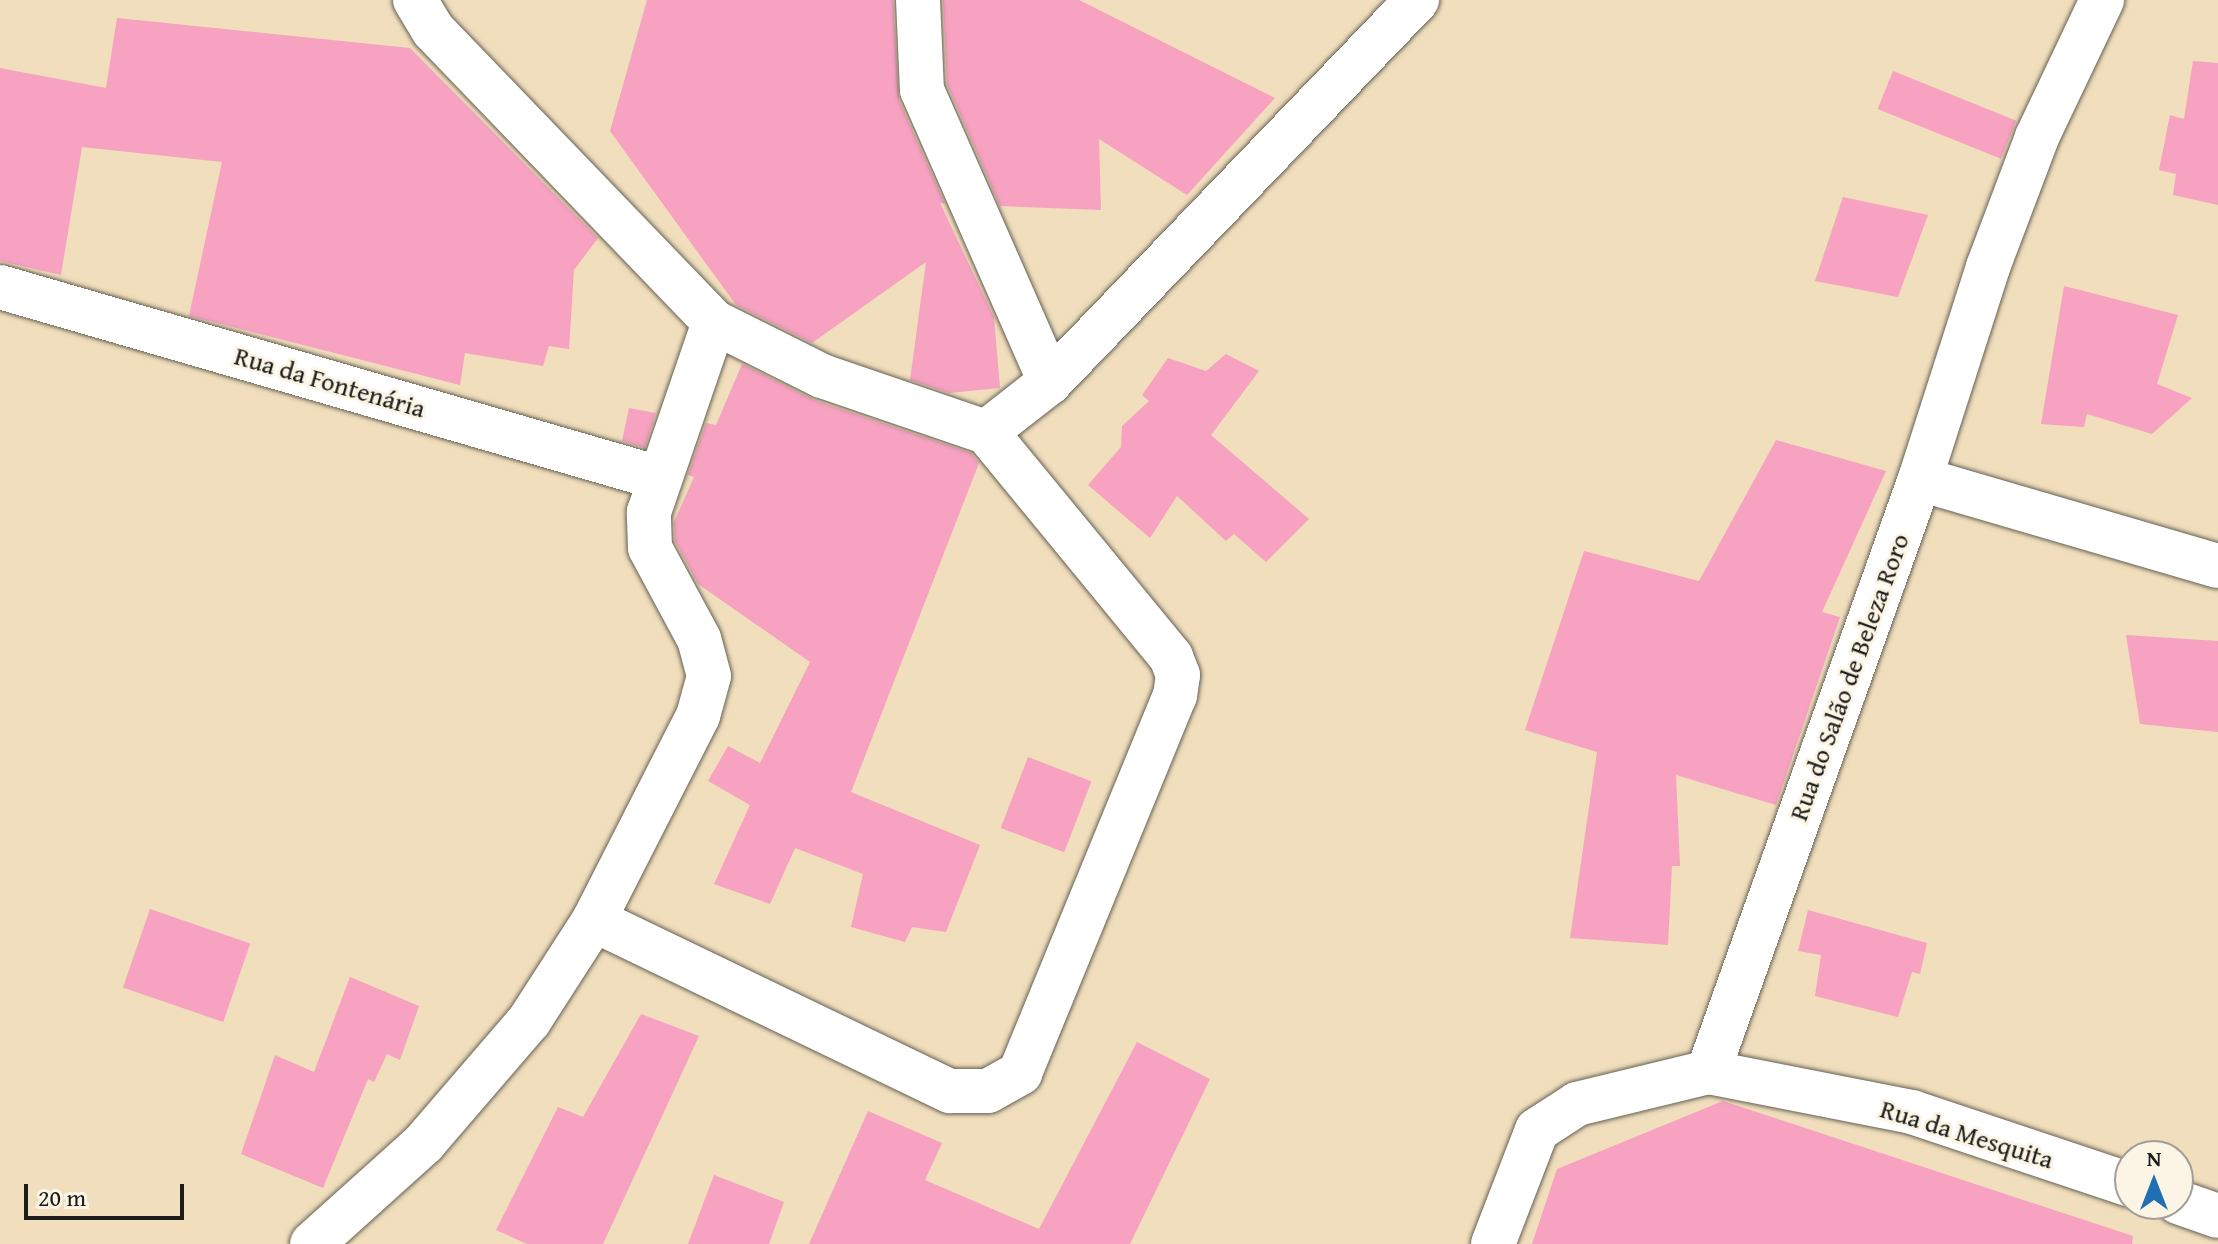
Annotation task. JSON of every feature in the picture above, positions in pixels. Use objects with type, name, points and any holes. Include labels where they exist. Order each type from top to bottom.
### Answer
[{"type":"street","points":[[415,0],[433,30],[714,322],[822,376],[986,432],[1171,657],[1178,675],[1175,696],[1020,1073],[988,1091],[950,1091],[594,920]]},
{"type":"street","points":[[918,0],[922,90],[1050,382]]},
{"type":"street","points":[[986,432],[1050,382],[1417,0]]},
{"type":"street","name":"Rua do Salão de Beleza Roro","points":[[1708,1072],[1920,479],[2026,166],[2102,0]]},
{"type":"street","name":"Rua da Fontenária","points":[[0,287],[659,478]]},
{"type":"street","points":[[312,1244],[424,1143],[529,1021],[594,920],[698,716],[709,676],[699,639],[650,548],[649,512],[714,322]]},
{"type":"street","points":[[1920,479],[2218,566]]},
{"type":"street","points":[[1493,1244],[1537,1130],[1577,1104],[1708,1072]]},
{"type":"street","name":"Rua da Mesquita","points":[[1708,1072],[1912,1112],[2114,1180]]},
{"type":"street","points":[[2194,1208],[2218,1216]]},
{"type":"building","points":[[647,0],[893,0],[899,100],[945,204],[940,203],[994,317],[1000,388],[949,393],[910,380],[926,262],[812,343],[736,305],[610,131]]},
{"type":"building","points":[[943,0],[1079,0],[1275,98],[1187,195],[1099,139],[1101,210],[1000,206],[947,84]]},
{"type":"building","points":[[117,18],[410,48],[598,238],[574,270],[569,349],[549,346],[543,366],[465,353],[460,385],[189,316],[222,162],[82,147],[61,275],[0,261],[0,68],[106,88]]},
{"type":"building","points":[[2193,61],[2218,63],[2218,205],[2173,195],[2176,174],[2159,170],[2170,115],[2184,119]]},
{"type":"building","points":[[1893,71],[2016,121],[2001,159],[1878,109]]},
{"type":"building","points":[[1843,197],[1928,215],[1898,297],[1815,281]]},
{"type":"building","points":[[2064,286],[2178,315],[2157,384],[2192,398],[2152,434],[2087,414],[2084,427],[2041,424]]},
{"type":"building","points":[[1226,354],[1259,371],[1211,435],[1309,519],[1266,562],[1234,534],[1226,541],[1177,496],[1150,538],[1088,485],[1121,447],[1122,426],[1149,401],[1142,395],[1168,358],[1206,371]]},
{"type":"building","points":[[742,364],[814,400],[971,453],[979,463],[851,792],[980,845],[946,932],[912,927],[905,942],[851,927],[863,874],[795,848],[770,904],[714,884],[750,805],[708,781],[728,746],[760,763],[810,662],[698,584],[675,541],[674,522],[694,477],[688,475],[706,423],[716,425]]},
{"type":"building","points":[[629,408],[656,413],[645,448],[622,441]]},
{"type":"building","points":[[1776,440],[1886,471],[1822,612],[1840,617],[1776,805],[1676,775],[1680,866],[1672,866],[1668,945],[1570,938],[1597,752],[1525,730],[1584,551],[1699,581]]},
{"type":"building","points":[[2126,635],[2218,641],[2218,732],[2140,724]]},
{"type":"building","points":[[1028,757],[1091,781],[1064,852],[1001,828]]},
{"type":"building","points":[[150,909],[250,944],[223,1022],[123,987]]},
{"type":"building","points":[[1808,910],[1927,943],[1920,974],[1912,972],[1898,1017],[1815,996],[1821,955],[1798,951]]},
{"type":"building","points":[[350,977],[419,1006],[400,1060],[387,1054],[374,1082],[368,1079],[323,1188],[241,1154],[275,1055],[314,1072]]},
{"type":"building","points":[[641,1014],[699,1036],[603,1244],[527,1244],[496,1230],[558,1107],[583,1117]]},
{"type":"building","points":[[1137,1042],[1210,1079],[1130,1244],[809,1244],[868,1111],[942,1143],[925,1180],[1039,1229]]},
{"type":"building","points":[[1723,1101],[2133,1236],[2132,1244],[1532,1244],[1557,1169]]},
{"type":"building","points":[[714,1175],[784,1202],[769,1244],[688,1244]]}]
